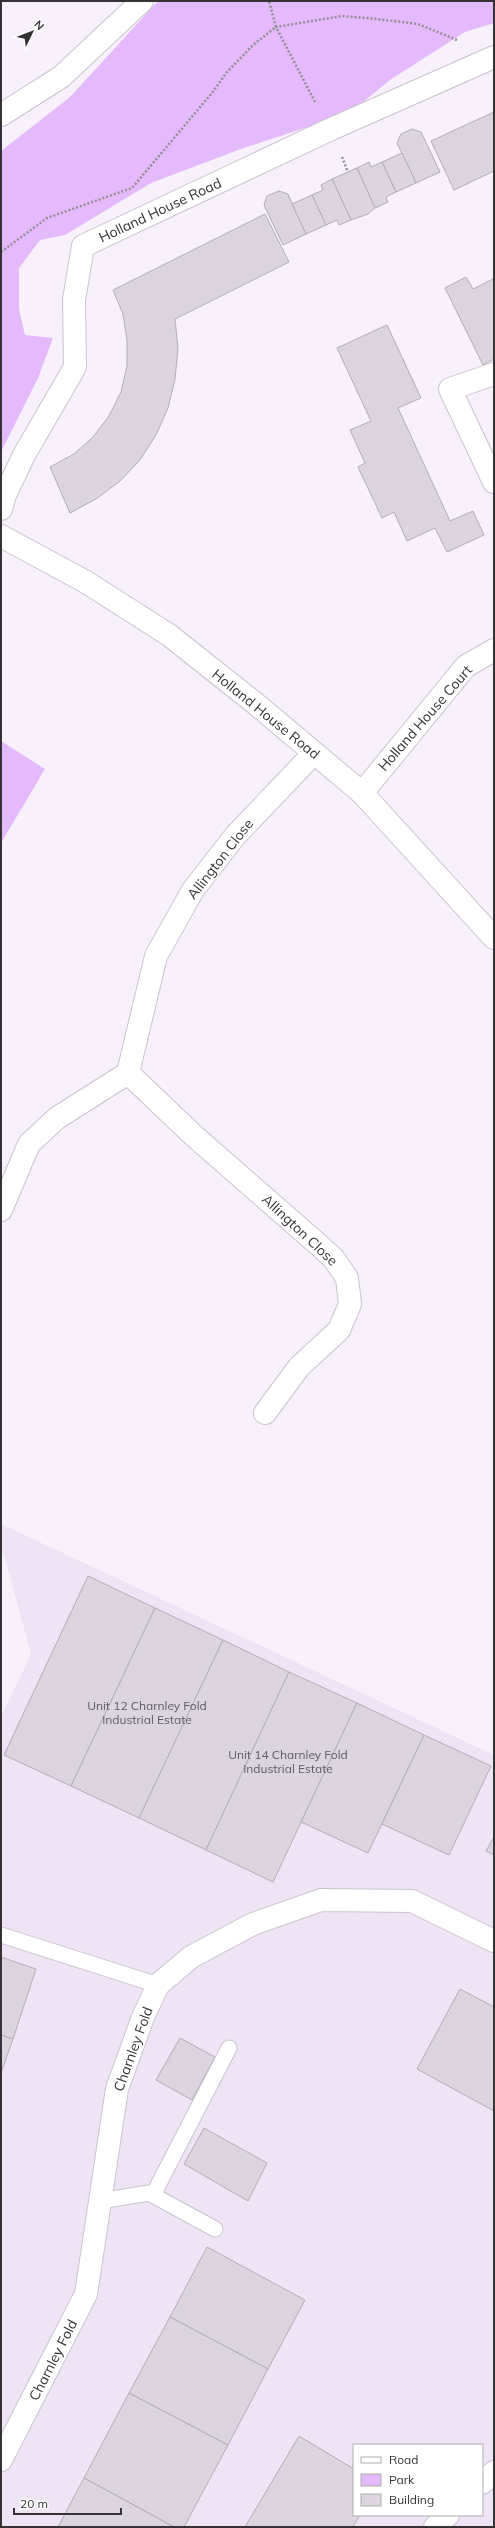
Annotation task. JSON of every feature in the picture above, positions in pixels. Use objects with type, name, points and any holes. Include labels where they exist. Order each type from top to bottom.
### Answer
[{"type":"street","points":[[1,115],[61,77],[142,1]]},
{"type":"street","name":"Holland House Road","points":[[1,509],[5,495],[24,455],[75,367],[74,300],[83,246],[329,130],[494,57]]},
{"type":"street","points":[[493,475],[450,389],[494,374]]},
{"type":"street","name":"Holland House Road","points":[[1,536],[86,582],[169,635],[314,753],[362,793],[494,938]]},
{"type":"street","name":"Holland House Court","points":[[362,793],[466,666],[494,650]]},
{"type":"street","name":"Allington Close","points":[[265,1413],[298,1367],[339,1330],[350,1304],[347,1278],[334,1259],[193,1135],[128,1073],[156,956],[193,890],[235,836],[314,753]]},
{"type":"street","points":[[1,1210],[29,1144],[56,1118],[128,1073]]},
{"type":"street","name":"Charnley Fold","points":[[1,2460],[86,2294],[117,2089],[143,2017],[158,1985],[191,1957],[253,1924],[321,1900],[412,1901],[494,1941]]},
{"type":"street","points":[[483,2482],[494,2472]]},
{"type":"street","points":[[435,2527],[447,2516]]},
{"type":"lane","points":[[1,1935],[158,1985]]},
{"type":"lane","points":[[153,2195],[229,2048]]},
{"type":"lane","points":[[100,2201],[149,2194],[215,2229]]},
{"type":"path","points":[[269,1],[276,27],[329,130]]},
{"type":"path","points":[[1,252],[47,218],[132,188],[212,93],[227,72],[253,45],[276,27],[342,16],[418,24],[462,42]]},
{"type":"shaded area","points":[[1,1524],[494,1755],[494,2527],[1,2527],[1,1717],[31,1654],[1,1544]]},
{"type":"green space","points":[[158,1],[494,1],[494,23],[465,32],[390,80],[329,130],[305,128],[241,149],[151,183],[65,235],[40,240],[19,268],[19,309],[25,335],[53,338],[38,378],[1,452],[1,151],[70,97]]},
{"type":"green space","points":[[1,741],[45,769],[1,843]]},
{"type":"building","points":[[494,112],[494,171],[454,190],[431,141]]},
{"type":"building","points":[[412,129],[421,132],[440,172],[416,183],[397,143],[401,134]]},
{"type":"building","points":[[402,153],[416,183],[396,192],[382,162]]},
{"type":"building","points":[[369,162],[371,167],[382,162],[396,192],[386,197],[388,202],[375,208],[357,168]]},
{"type":"building","points":[[357,168],[375,208],[368,214],[351,220],[332,179]]},
{"type":"building","points":[[332,179],[351,220],[339,225],[337,220],[326,225],[312,195],[323,190],[321,185]]},
{"type":"building","points":[[279,191],[288,194],[306,234],[283,245],[264,205],[267,196]]},
{"type":"building","points":[[312,195],[326,225],[306,234],[292,204]]},
{"type":"building","points":[[265,214],[289,262],[175,319],[178,349],[175,379],[168,408],[156,435],[140,460],[120,481],[96,499],[70,513],[50,467],[74,454],[93,437],[109,416],[121,392],[127,366],[127,340],[123,314],[113,290]]},
{"type":"building","points":[[466,277],[473,289],[493,279],[494,281],[494,359],[483,365],[445,288]]},
{"type":"building","points":[[387,325],[421,398],[398,408],[450,521],[473,511],[484,535],[447,552],[435,528],[407,541],[394,512],[382,518],[358,467],[365,463],[350,430],[371,421],[337,348]]},
{"type":"building","points":[[88,1576],[155,1608],[71,1786],[4,1755]]},
{"type":"building","points":[[155,1608],[223,1640],[139,1818],[71,1786]]},
{"type":"building","points":[[223,1640],[289,1672],[206,1850],[139,1818]]},
{"type":"building","points":[[289,1672],[357,1703],[273,1882],[206,1850]]},
{"type":"building","points":[[357,1703],[424,1735],[368,1853],[301,1822]]},
{"type":"building","points":[[424,1735],[491,1766],[449,1855],[382,1824]]},
{"type":"building","points":[[494,1837],[494,1855],[486,1851]]},
{"type":"building","points":[[1,1957],[36,1969],[13,2039],[1,2035]]},
{"type":"building","points":[[460,1989],[494,2007],[494,2111],[417,2069]]},
{"type":"building","points":[[1,2035],[13,2039],[1,2073]]},
{"type":"building","points":[[180,2038],[215,2057],[192,2100],[156,2080]]},
{"type":"building","points":[[204,2128],[267,2163],[248,2201],[184,2164]]},
{"type":"building","points":[[207,2247],[305,2300],[268,2369],[170,2317]]},
{"type":"building","points":[[170,2317],[268,2369],[228,2445],[129,2393]]},
{"type":"building","points":[[129,2393],[228,2445],[184,2527],[174,2527],[84,2478]]},
{"type":"building","points":[[299,2436],[353,2468],[353,2516],[359,2516],[353,2527],[245,2527]]},
{"type":"building","points":[[84,2478],[174,2527],[58,2527]]}]
